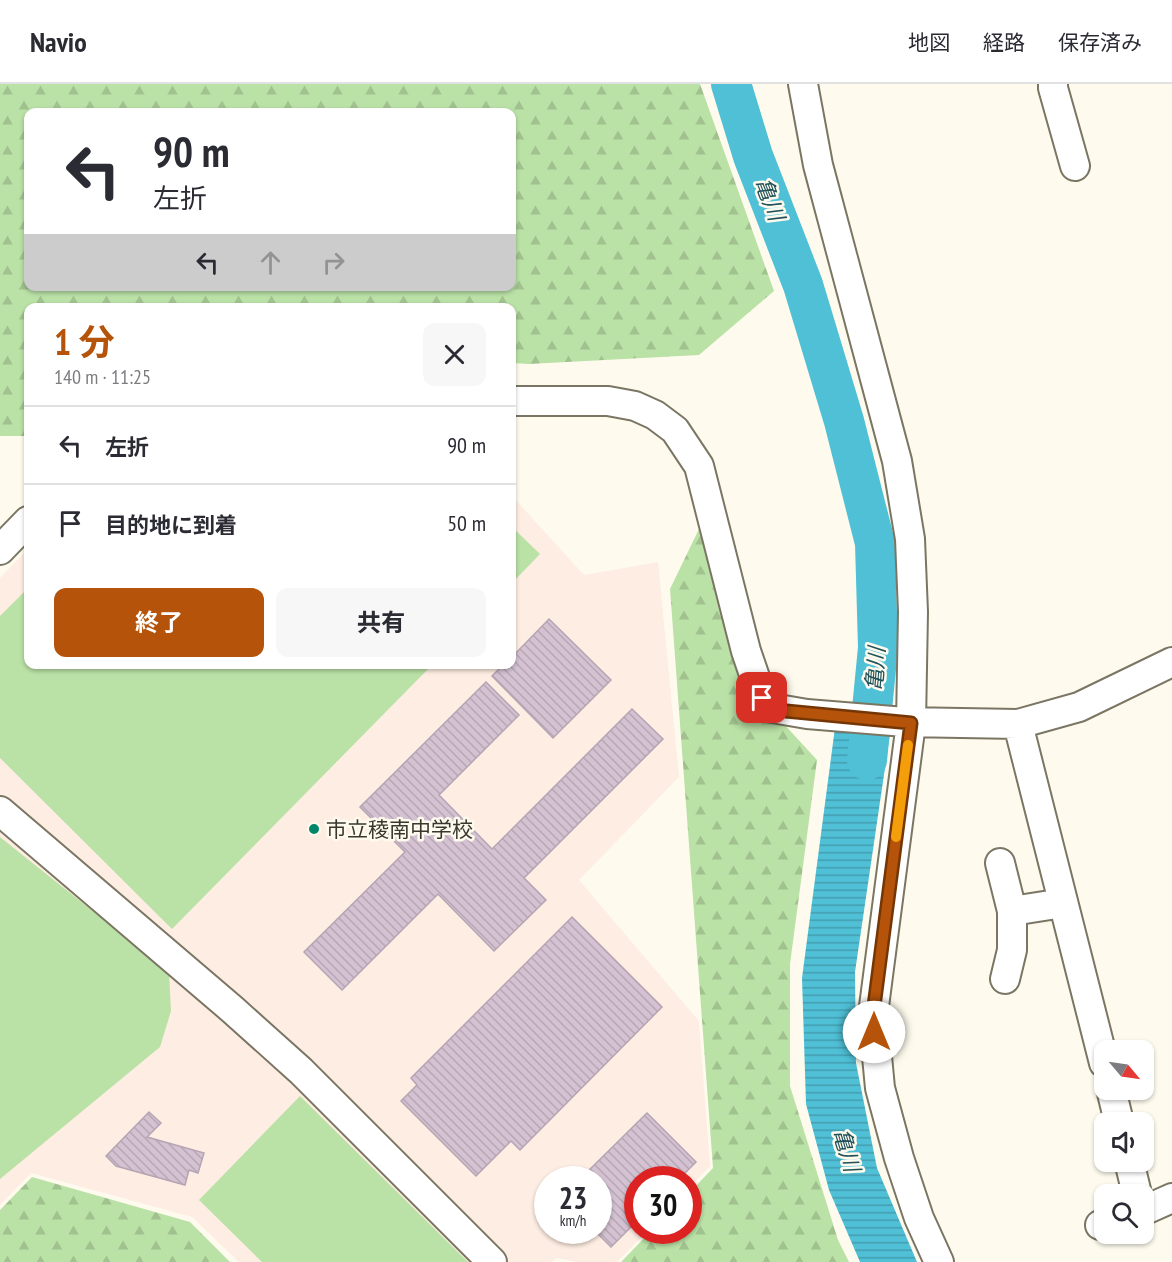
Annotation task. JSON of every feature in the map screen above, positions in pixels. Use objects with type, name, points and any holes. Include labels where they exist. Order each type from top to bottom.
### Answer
[{"type":"street","points":[[803,84],[818,165],[897,461],[910,539],[913,612],[908,722],[873,1014],[880,1088],[885,1108],[919,1218],[939,1262]]},
{"type":"street","points":[[1053,84],[1075,166]]},
{"type":"street","points":[[516,401],[608,401],[635,406],[656,416],[675,430],[699,466],[746,651],[762,698],[772,708],[820,715],[908,722],[1018,724],[1079,707],[1172,662]]},
{"type":"street","points":[[0,550],[24,525]]},
{"type":"street","points":[[1018,724],[1098,1040]]},
{"type":"street","points":[[0,812],[233,1010],[301,1071],[492,1262]]},
{"type":"street","points":[[1000,863],[1012,911],[1012,950],[1005,979]]},
{"type":"street","points":[[1012,911],[1063,903]]},
{"type":"street","points":[[1154,1205],[1172,1198]]},
{"type":"shaded area","name":"市立稜南中学校","points":[[516,500],[584,575],[658,562],[679,777],[579,880],[699,1021],[710,1166],[702,1174],[702,1166],[624,1166],[624,1244],[634,1244],[617,1262],[576,1262],[557,1258],[552,1262],[239,1262],[192,1217],[31,1173],[0,1205],[0,578],[24,553],[24,669],[516,669]]},
{"type":"green space","points":[[0,84],[700,84],[774,291],[699,355],[529,364],[516,363],[516,303],[24,303],[24,436],[0,436]]},
{"type":"green space","points":[[699,529],[752,713],[783,723],[817,760],[790,964],[790,1086],[838,1240],[849,1262],[621,1262],[638,1244],[702,1244],[702,1179],[713,1168],[670,589]]},
{"type":"green space","points":[[516,531],[540,554],[516,579]]},
{"type":"green space","points":[[24,592],[24,669],[428,669],[172,929],[0,758],[0,616]]},
{"type":"green space","points":[[0,837],[169,972],[171,1011],[160,1047],[0,1179]]},
{"type":"green space","points":[[300,1096],[468,1262],[262,1262],[199,1200]]},
{"type":"green space","points":[[32,1177],[190,1222],[230,1262],[0,1262],[0,1210]]},
{"type":"water","points":[[836,720],[891,727],[855,972],[856,1063],[877,1168],[917,1262],[860,1262],[829,1190],[806,1104],[802,978]]},
{"type":"building","points":[[549,619],[611,680],[553,738],[492,676],[499,669],[516,669],[516,653]]},
{"type":"building","points":[[486,682],[519,715],[439,795],[492,849],[632,709],[663,739],[524,878],[546,900],[494,951],[438,894],[342,990],[304,952],[405,852],[360,807]]},
{"type":"building","points":[[572,917],[662,1007],[520,1150],[511,1141],[476,1176],[401,1101],[417,1085],[411,1078]]},
{"type":"building","points":[[149,1112],[161,1123],[147,1137],[204,1153],[198,1173],[189,1170],[185,1185],[116,1166],[106,1156]]},
{"type":"building","points":[[647,1113],[696,1162],[692,1166],[624,1166],[624,1234],[611,1247],[608,1244],[612,1244],[612,1166],[593,1166]]},
{"type":"waterway","name":"亀川","points":[[731,84],[753,156],[803,285],[844,421],[875,543],[878,648],[867,760]]},
{"type":"slow traffic","points":[[896,837],[908,745]]},
{"type":"place","name":"市立稜南中学校","points":[[314,829]]},
{"type":"route","points":[[762,698],[772,708],[786,711],[911,723],[873,1014],[874,1032]]}]
